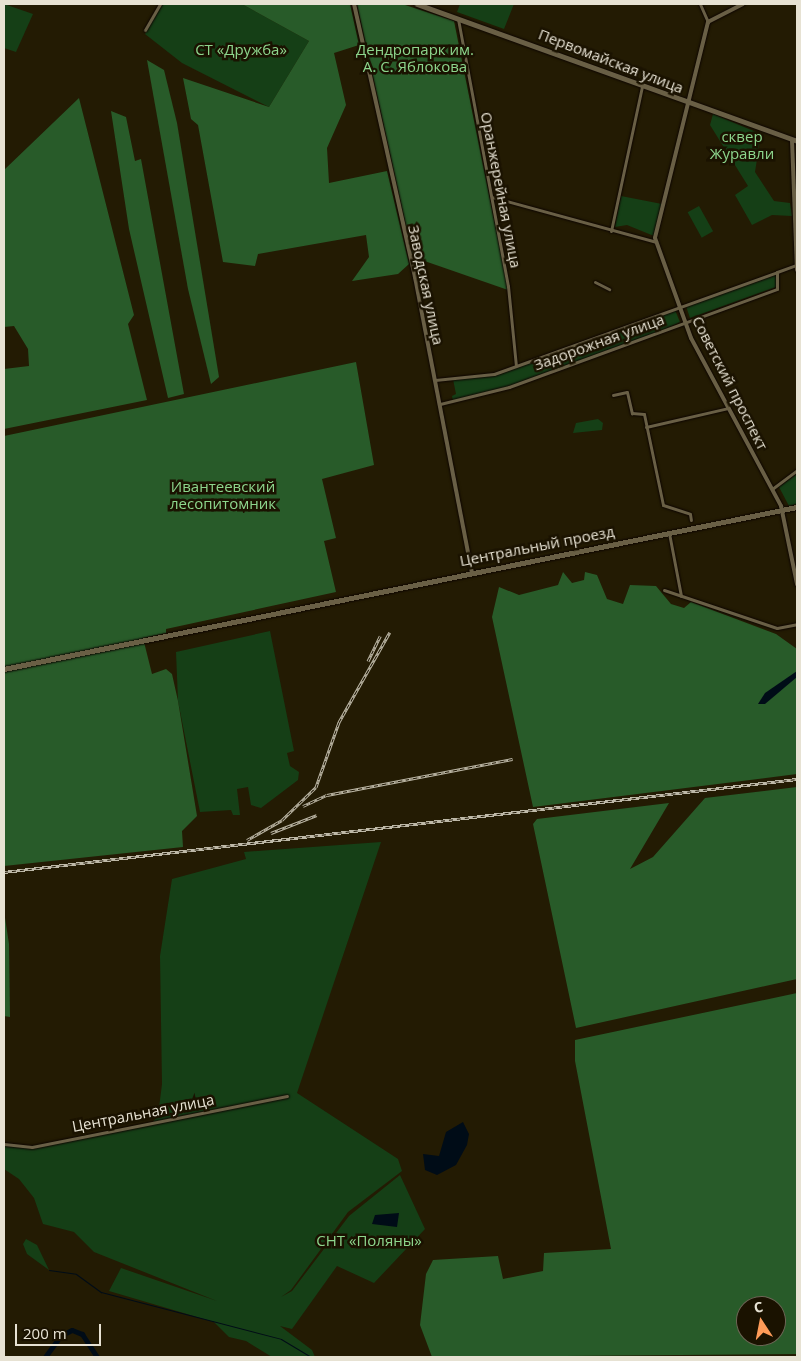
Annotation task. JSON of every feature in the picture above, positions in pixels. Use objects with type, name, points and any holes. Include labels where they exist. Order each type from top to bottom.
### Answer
[{"type":"main road","name":"Первомайская улица","points":[[417,4],[795,141]]},
{"type":"main road","name":"Центральный проезд","points":[[4,669],[283,615],[472,572],[797,507]]},
{"type":"street","points":[[145,30],[160,4]]},
{"type":"street","name":"Заводская улица","points":[[354,4],[439,404],[472,572]]},
{"type":"street","points":[[492,196],[611,231],[656,242],[708,22],[700,4]]},
{"type":"street","points":[[708,22],[743,4]]},
{"type":"street","name":"Оранжерейная улица","points":[[458,18],[509,292],[516,366]]},
{"type":"street","points":[[611,231],[642,86]]},
{"type":"street","points":[[795,141],[797,270]]},
{"type":"street","name":"Советский проспект","points":[[656,242],[685,322],[728,408],[783,510],[797,584]]},
{"type":"street","name":"Задорожная улица","points":[[434,380],[482,376],[516,366],[796,265]]},
{"type":"street","name":"Задорожная улица","points":[[439,404],[509,387],[777,289],[777,272]]},
{"type":"street","points":[[595,282],[609,289]]},
{"type":"street","points":[[613,395],[627,392],[632,413],[644,414],[663,505],[690,514],[691,520]]},
{"type":"street","points":[[646,427],[728,408]]},
{"type":"street","points":[[772,489],[797,470]]},
{"type":"street","points":[[669,532],[681,597]]},
{"type":"street","points":[[664,590],[776,628],[797,624]]},
{"type":"street","name":"Центральная улица","points":[[4,1144],[32,1147],[287,1096]]},
{"type":"green space","points":[[4,4],[33,14],[16,52],[4,48]]},
{"type":"green space","name":"СТ «Дружба»","points":[[162,4],[242,4],[309,41],[269,107],[182,63],[145,34]]},
{"type":"green space","points":[[242,4],[350,4],[359,45],[334,53],[346,105],[327,148],[329,183],[387,171],[409,264],[398,274],[352,281],[369,257],[366,235],[258,254],[255,266],[223,262],[198,125],[191,119],[183,78],[269,107],[309,41]]},
{"type":"green space","name":"Дендропарк им. А. С. Яблокова","points":[[357,4],[402,4],[454,21],[508,290],[413,257]]},
{"type":"green space","points":[[460,4],[514,4],[504,29],[457,12]]},
{"type":"green space","points":[[147,60],[164,70],[177,123],[219,377],[211,384],[188,289]]},
{"type":"green space","points":[[79,98],[134,315],[128,324],[147,400],[4,429],[4,369],[29,366],[28,349],[14,326],[4,327],[4,170]]},
{"type":"green space","points":[[111,111],[126,117],[135,161],[141,159],[184,394],[168,398],[129,229]]},
{"type":"green space","name":"сквер Журавли","points":[[713,114],[761,134],[755,172],[774,201],[790,203],[792,216],[772,215],[752,225],[735,195],[748,186],[710,125]]},
{"type":"green space","points":[[621,196],[662,204],[654,236],[627,225],[615,227]]},
{"type":"green space","points":[[699,206],[713,231],[702,238],[688,212]]},
{"type":"green space","points":[[776,275],[776,287],[690,318],[686,306]]},
{"type":"green space","points":[[675,310],[680,322],[661,331],[509,387],[453,401],[452,396],[456,394],[453,379],[494,374]]},
{"type":"green space","name":"Ивантеевский лесопитомник","points":[[356,362],[374,465],[322,479],[336,538],[324,541],[336,592],[166,629],[166,633],[143,638],[152,674],[166,669],[172,674],[178,701],[197,816],[182,831],[183,847],[4,866],[4,436]]},
{"type":"green space","points":[[598,419],[603,423],[602,430],[573,433],[576,423]]},
{"type":"green space","points":[[797,474],[797,504],[789,506],[779,487]]},
{"type":"green space","points":[[563,572],[572,583],[584,580],[585,572],[597,575],[607,599],[623,604],[630,585],[656,586],[671,604],[684,608],[691,602],[776,634],[797,649],[797,774],[533,807],[492,617],[499,587],[519,595],[558,585]]},
{"type":"green space","points":[[270,631],[294,751],[287,753],[290,766],[299,772],[298,780],[261,808],[251,805],[248,787],[237,789],[240,815],[233,815],[231,810],[200,812],[178,701],[176,652]]},
{"type":"green space","points":[[797,787],[797,979],[576,1028],[533,824],[537,819],[669,803],[630,869],[653,857],[705,798]]},
{"type":"green space","name":"СНТ «Поляны»","points":[[381,842],[297,1093],[398,1159],[402,1171],[348,1212],[291,1290],[281,1297],[292,1291],[349,1216],[400,1175],[425,1229],[374,1283],[337,1266],[292,1329],[280,1326],[312,1350],[315,1357],[272,1357],[246,1341],[229,1337],[214,1322],[109,1291],[121,1268],[217,1301],[94,1252],[74,1232],[43,1224],[34,1198],[19,1179],[4,1169],[4,1144],[25,1147],[150,1125],[158,1116],[162,1084],[160,956],[172,879],[246,859],[244,852]]},
{"type":"green space","points":[[4,911],[9,944],[10,1017],[4,1016]]},
{"type":"green space","points":[[797,993],[797,1354],[432,1357],[420,1325],[426,1274],[433,1260],[498,1256],[503,1279],[543,1271],[544,1253],[611,1249],[575,1061],[575,1040]]},
{"type":"green space","points":[[26,1239],[37,1245],[49,1270],[27,1254],[23,1244]]},
{"type":"shaded area","points":[[797,671],[797,677],[765,704],[758,704],[765,693]]},
{"type":"shaded area","points":[[463,1122],[469,1134],[467,1145],[456,1165],[437,1175],[425,1170],[423,1154],[439,1156],[446,1132]]},
{"type":"shaded area","points":[[399,1213],[397,1227],[372,1224],[375,1215]]},
{"type":"waterway","points":[[49,1270],[76,1274],[101,1292],[281,1339],[311,1357]]},
{"type":"waterway","points":[[45,1357],[60,1336],[72,1330],[82,1334],[97,1357]]},
{"type":"railway","points":[[247,840],[282,820],[316,787],[339,722],[390,632]]},
{"type":"railway","points":[[368,661],[380,636]]},
{"type":"railway","points":[[303,806],[327,795],[513,759]]},
{"type":"railway","points":[[4,872],[797,779]]},
{"type":"railway","points":[[271,833],[317,815]]}]
